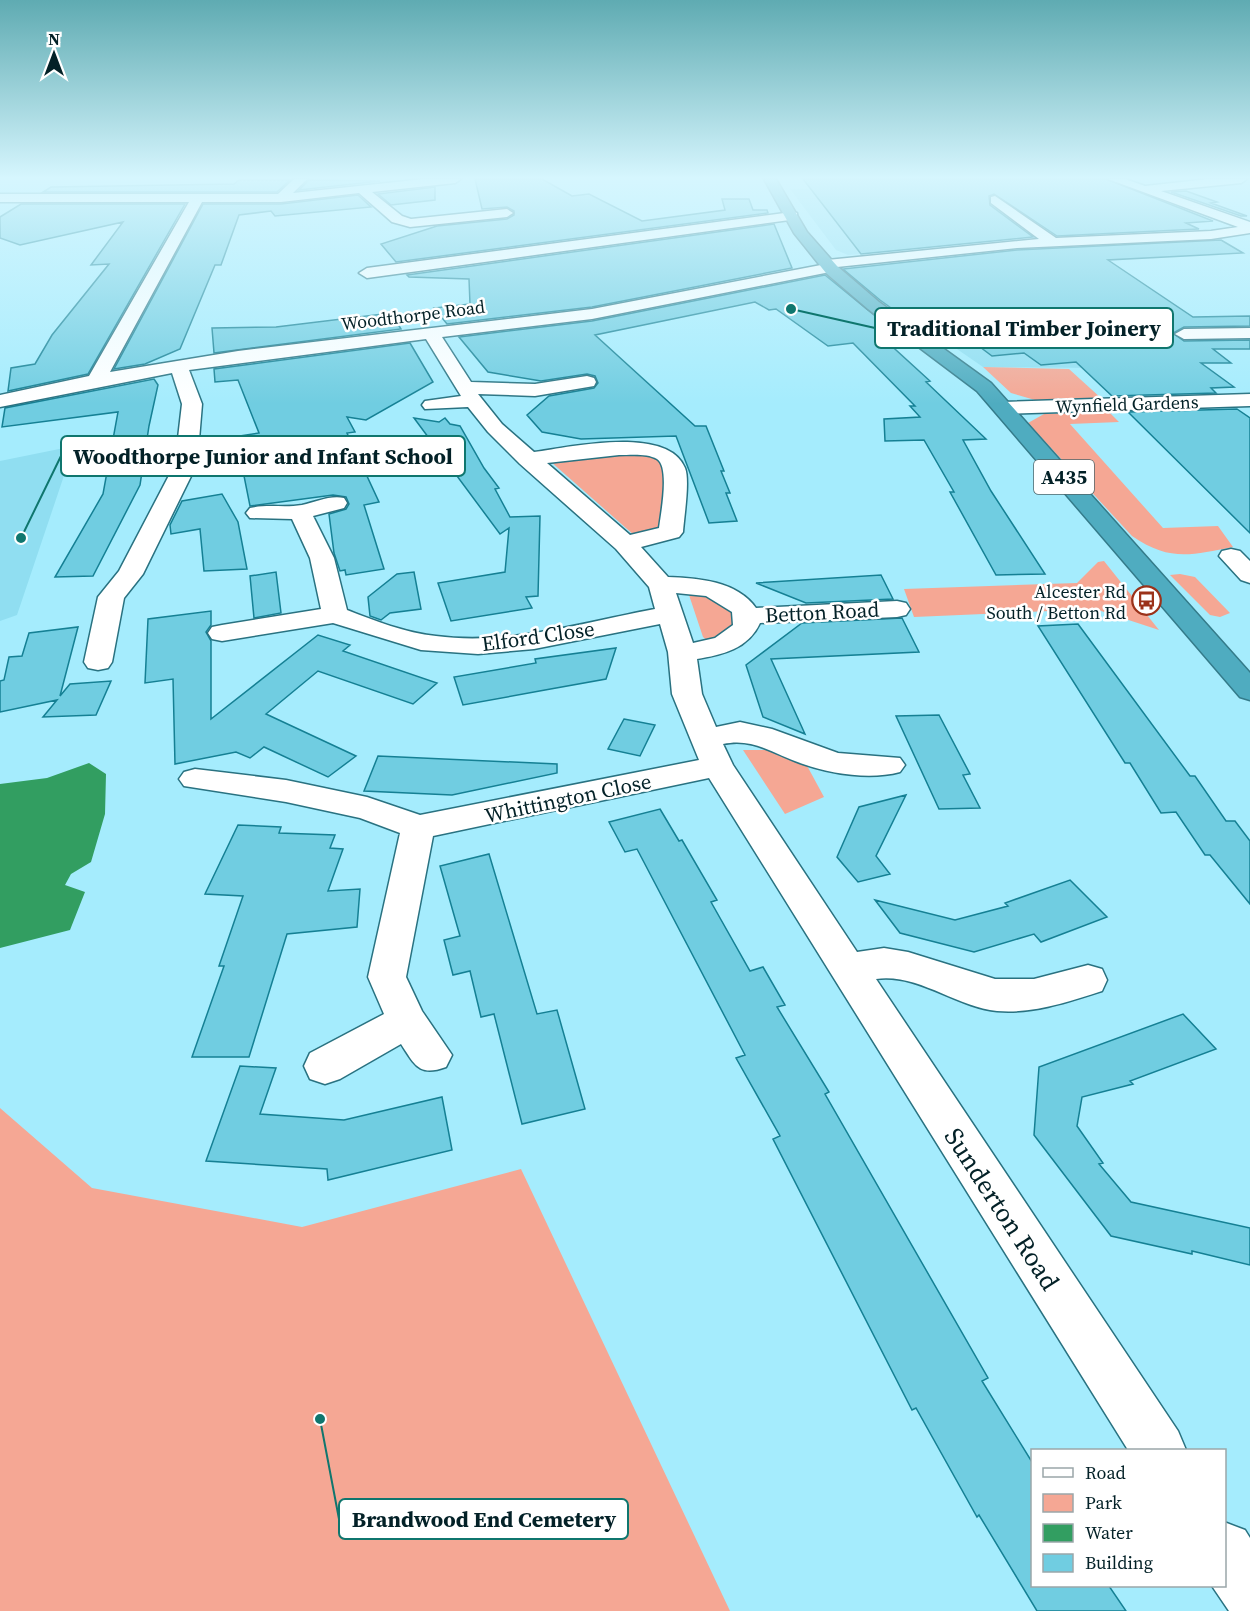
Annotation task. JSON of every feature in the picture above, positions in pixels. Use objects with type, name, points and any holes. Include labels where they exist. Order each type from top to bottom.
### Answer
[{"type":"highway","name":"A435","points":[[817,254],[890,319],[963,369],[1004,408],[1250,691]]},
{"type":"street","points":[[96,380],[166,254]]},
{"type":"street","points":[[367,273],[507,254]]},
{"type":"street","name":"Woodthorpe Road","points":[[0,401],[178,365],[430,332],[592,314],[829,266],[939,254]]},
{"type":"street","name":"Sunderton Road","points":[[430,332],[469,394],[495,428],[625,544],[666,600],[682,651],[687,694],[712,752],[846,968],[1158,1449]]},
{"type":"street","points":[[1184,334],[1250,333]]},
{"type":"street","points":[[98,662],[111,597],[130,574],[186,464],[192,404],[178,365]]},
{"type":"street","points":[[432,405],[498,387],[535,390],[587,382]]},
{"type":"street","name":"Wynfield Gardens","points":[[1004,408],[1250,400]]},
{"type":"street","points":[[528,459],[597,450],[649,450],[666,454],[675,469],[671,532],[625,544]]},
{"type":"street","points":[[258,513],[300,512],[336,503]]},
{"type":"street","points":[[222,633],[262,640],[335,615],[322,558],[300,512]]},
{"type":"street","points":[[1231,556],[1250,575]]},
{"type":"street","name":"Betton Road","points":[[666,600],[684,585],[708,590],[741,605],[747,616],[747,622],[740,635],[730,642],[701,650],[682,651]]},
{"type":"street","name":"Elford Close","points":[[335,615],[381,632],[447,646],[499,646],[666,600]]},
{"type":"street","name":"Betton Road","points":[[747,616],[897,609]]},
{"type":"street","points":[[712,752],[740,731],[838,763],[889,765]]},
{"type":"street","name":"Whittington Close","points":[[195,779],[286,791],[367,808],[418,827],[461,820],[712,752]]},
{"type":"street","points":[[418,827],[387,977],[407,1021],[431,1055]]},
{"type":"street","points":[[846,968],[884,963],[908,967],[995,995],[1034,995],[1088,980]]},
{"type":"street","points":[[325,1066],[407,1021]]},
{"type":"street","points":[[1226,1554],[1250,1590]]},
{"type":"shaded area","points":[[907,259],[1095,368],[983,367],[899,309],[850,267]]},
{"type":"shaded area","points":[[74,446],[17,615],[0,621],[0,461]]},
{"type":"green space","points":[[983,367],[1069,369],[1102,399],[1035,400],[1011,393]]},
{"type":"green space","points":[[1108,411],[1119,422],[1070,424],[1163,528],[1218,526],[1233,547],[1193,554],[1170,553],[1158,550],[1132,536],[1028,423],[1044,414]]},
{"type":"green space","points":[[648,453],[656,458],[664,474],[666,494],[663,524],[649,533],[635,536],[550,461],[602,454]]},
{"type":"green space","points":[[1104,561],[1159,630],[1095,609],[914,617],[904,589],[1077,583],[1098,562]]},
{"type":"green space","points":[[1170,575],[1195,577],[1230,613],[1220,617],[1210,615]]},
{"type":"green space","points":[[688,592],[721,598],[741,622],[710,643],[703,637]]},
{"type":"green space","points":[[743,750],[768,750],[805,762],[824,797],[785,814]]},
{"type":"green space","points":[[0,1108],[92,1188],[302,1227],[521,1169],[730,1611],[0,1611]]},
{"type":"water","points":[[89,763],[106,774],[105,814],[91,862],[71,874],[65,885],[85,892],[70,930],[0,948],[0,784],[47,778]]},
{"type":"building","points":[[99,254],[156,254],[88,374],[8,391],[11,368],[35,364],[52,335],[109,264],[91,265]]},
{"type":"building","points":[[176,254],[225,254],[221,265],[215,265],[180,349],[145,364],[114,369]]},
{"type":"building","points":[[389,254],[455,254],[396,262]]},
{"type":"building","points":[[557,254],[786,254],[792,268],[592,307],[447,324],[434,308],[470,304],[469,279],[409,277],[407,275]]},
{"type":"building","points":[[979,254],[1220,254],[1108,260],[1193,317],[1250,316],[1250,326],[1184,327],[1173,333],[1184,341],[1250,340],[1250,349],[1213,349],[1231,363],[1201,363],[1234,387],[1211,388],[1216,393],[1112,396],[1076,362],[1041,365],[1024,353],[992,356],[956,329],[926,333],[880,300],[843,269]]},
{"type":"building","points":[[825,275],[901,337],[884,339],[930,381],[926,382],[986,439],[963,440],[991,491],[1045,574],[996,575],[950,492],[954,492],[924,440],[885,441],[884,419],[920,417],[910,406],[915,406],[853,343],[828,346],[776,309],[769,310],[755,302],[595,335],[695,426],[706,426],[724,471],[721,471],[730,493],[726,493],[737,521],[709,523],[676,436],[581,439],[542,432],[527,415],[549,396],[594,388],[598,383],[595,376],[587,374],[541,381],[488,372],[459,337],[592,321]]},
{"type":"building","points":[[391,313],[401,329],[214,353],[212,328],[276,327]]},
{"type":"building","points":[[410,343],[433,382],[366,420],[347,417],[355,432],[347,433],[379,502],[364,505],[384,569],[346,575],[345,570],[340,571],[334,553],[329,514],[346,509],[349,504],[346,497],[333,495],[250,506],[242,466],[250,465],[239,436],[259,433],[238,380],[215,382],[214,369]]},
{"type":"building","points":[[154,379],[158,385],[140,485],[93,576],[55,577],[103,494],[118,412],[2,427],[5,408]]},
{"type":"building","points":[[1237,409],[1250,418],[1250,533],[1128,412]]},
{"type":"building","points":[[414,418],[439,422],[445,418],[450,424],[460,426],[484,468],[499,488],[495,489],[510,517],[540,516],[538,596],[526,597],[532,608],[451,621],[438,583],[505,572],[509,528],[500,534]]},
{"type":"building","points":[[222,494],[238,522],[247,569],[204,571],[200,529],[171,534],[170,525],[182,501]]},
{"type":"building","points":[[276,572],[281,613],[254,618],[250,576]]},
{"type":"building","points":[[414,572],[421,609],[390,613],[381,620],[370,616],[368,597],[397,574]]},
{"type":"building","points":[[881,575],[893,599],[806,603],[756,583]]},
{"type":"building","points":[[211,611],[211,625],[206,632],[211,641],[211,719],[318,635],[350,645],[343,651],[437,683],[413,704],[318,671],[266,714],[356,756],[328,777],[264,747],[250,758],[236,752],[175,764],[173,679],[145,683],[148,619]]},
{"type":"building","points":[[902,618],[919,652],[771,659],[805,734],[763,717],[746,665],[802,623]]},
{"type":"building","points":[[1078,624],[1190,776],[1195,776],[1226,821],[1235,821],[1250,841],[1250,904],[1210,855],[1205,855],[1176,812],[1161,813],[1130,763],[1125,763],[1038,626]]},
{"type":"building","points":[[78,627],[60,696],[70,684],[111,681],[96,715],[43,717],[57,700],[0,712],[0,681],[4,680],[9,657],[22,656],[29,633]]},
{"type":"building","points":[[616,648],[606,679],[463,705],[454,677],[536,663],[535,659]]},
{"type":"building","points":[[939,715],[970,774],[963,775],[980,808],[939,809],[896,716]]},
{"type":"building","points":[[624,719],[655,725],[640,756],[608,749]]},
{"type":"building","points":[[378,756],[557,764],[557,773],[452,795],[364,791]]},
{"type":"building","points":[[906,795],[876,856],[890,874],[858,882],[837,857],[859,807]]},
{"type":"building","points":[[660,809],[679,841],[682,840],[717,900],[711,902],[750,971],[763,967],[785,1005],[777,1007],[829,1092],[825,1094],[988,1378],[982,1381],[1031,1460],[1031,1587],[1110,1587],[1126,1611],[1037,1611],[979,1515],[977,1517],[916,1408],[912,1410],[773,1139],[780,1136],[736,1058],[745,1055],[637,849],[625,852],[609,822]]},
{"type":"building","points":[[238,825],[281,827],[279,833],[335,835],[330,848],[343,849],[328,891],[360,889],[357,927],[287,934],[249,1057],[192,1057],[224,966],[219,966],[243,896],[205,894]]},
{"type":"building","points":[[489,854],[537,1014],[557,1010],[585,1109],[522,1124],[494,1014],[481,1017],[470,971],[453,975],[444,940],[460,936],[440,866]]},
{"type":"building","points":[[1070,880],[1107,917],[1041,942],[1034,934],[974,952],[900,933],[875,900],[955,920],[1008,906],[1005,903]]},
{"type":"building","points":[[1183,1014],[1216,1049],[1130,1081],[1133,1084],[1082,1097],[1077,1126],[1103,1163],[1099,1164],[1131,1202],[1250,1228],[1250,1265],[1192,1251],[1192,1254],[1111,1236],[1034,1135],[1039,1067]]},
{"type":"building","points":[[240,1066],[276,1068],[260,1114],[344,1120],[442,1097],[452,1150],[328,1180],[327,1169],[206,1161]]},
{"type":"place","name":"Traditional Timber Joinery","points":[[791,309]]},
{"type":"place","name":"Woodthorpe Junior and Infant School","points":[[21,538]]},
{"type":"place","name":"Alcester Rd South / Betton Rd","points":[[1147,601]]},
{"type":"place","name":"Brandwood End Cemetery","points":[[320,1419]]}]
